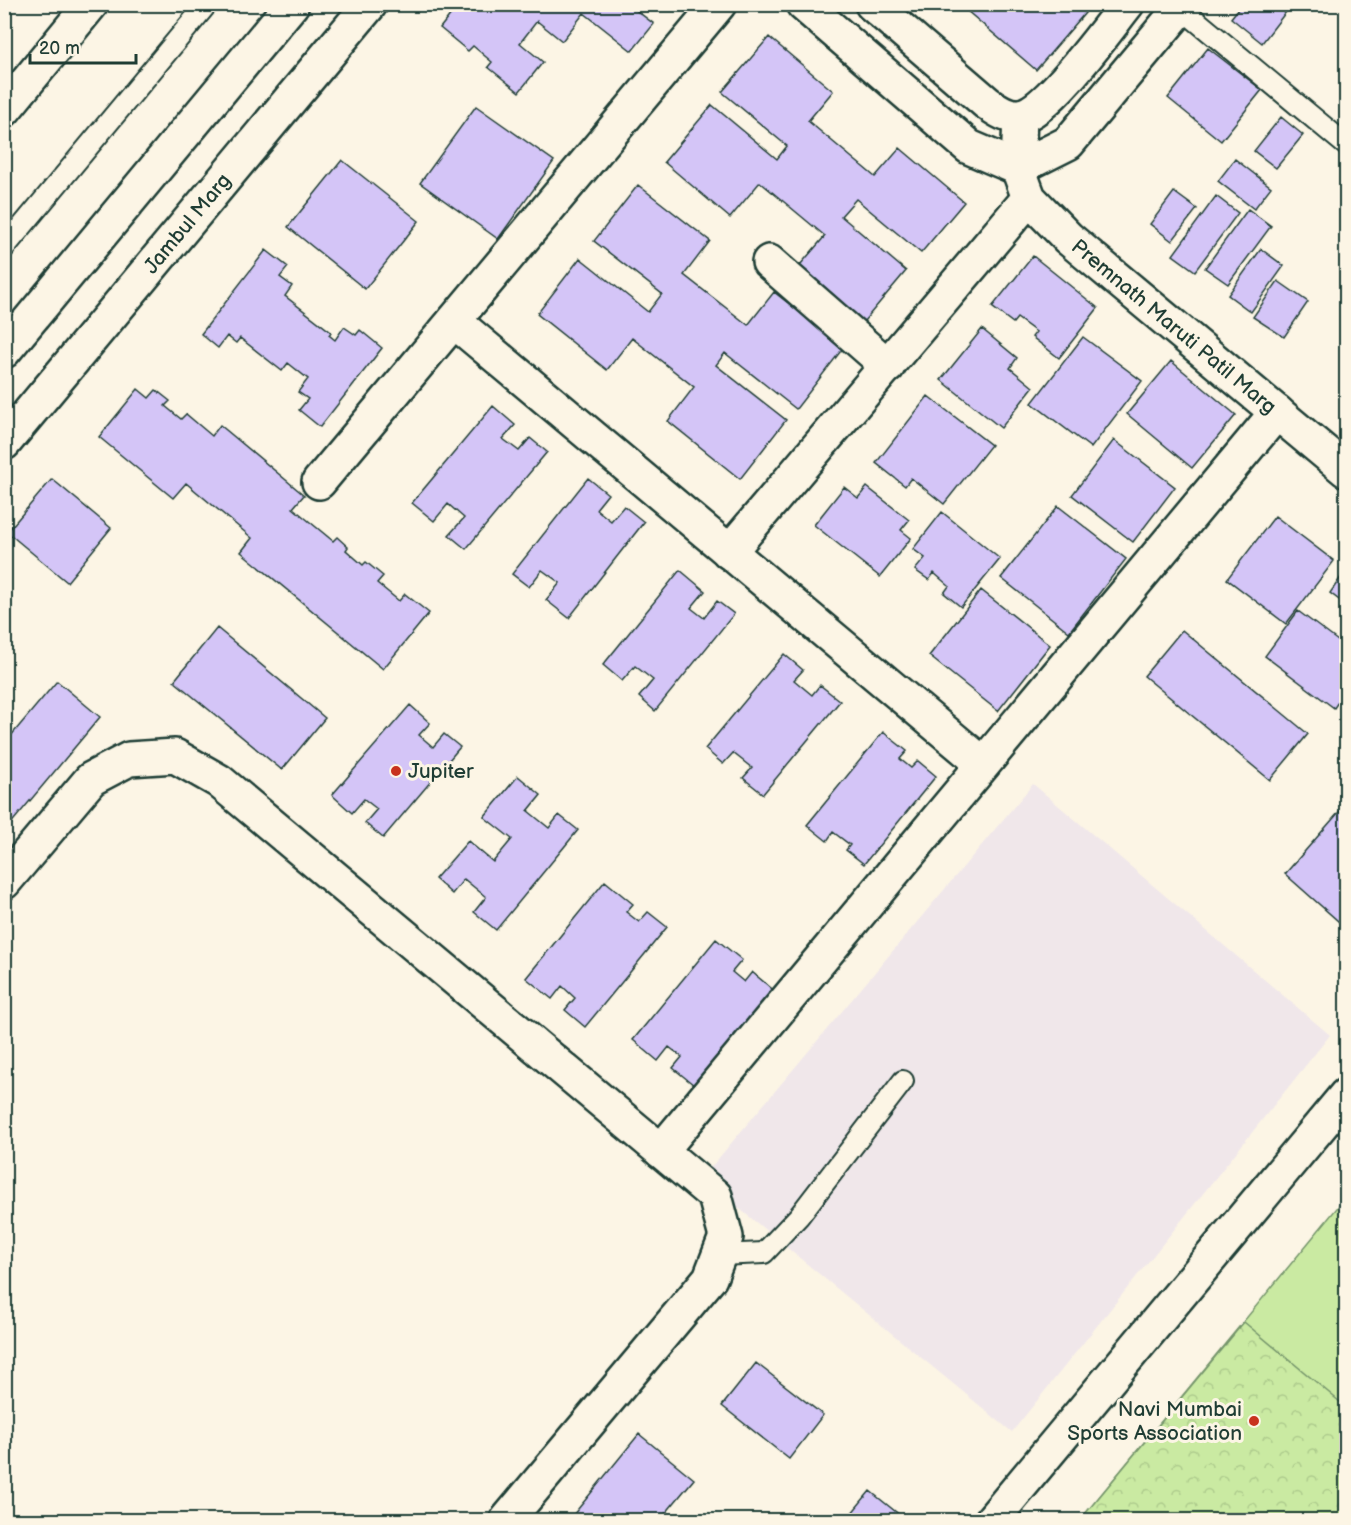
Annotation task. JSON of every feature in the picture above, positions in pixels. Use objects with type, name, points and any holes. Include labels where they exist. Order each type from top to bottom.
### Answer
[{"type":"street","points":[[4,110],[91,4]]},
{"type":"street","points":[[4,351],[292,4]]},
{"type":"street","name":"Jambul Marg","points":[[4,443],[370,4]]},
{"type":"street","points":[[319,482],[719,4]]},
{"type":"street","points":[[803,4],[969,147],[1018,168],[1068,143],[1182,6]]},
{"type":"street","points":[[872,4],[987,103],[1004,114],[1020,116],[1034,111],[1049,98],[1127,4]]},
{"type":"street","name":"Premnath Maruti Patil Marg","points":[[1020,116],[1018,168],[1029,198],[1068,238],[1347,470]]},
{"type":"street","points":[[729,552],[1029,198]]},
{"type":"street","points":[[768,262],[888,366]]},
{"type":"street","points":[[453,321],[983,764]]},
{"type":"street","points":[[661,1151],[1277,412]]},
{"type":"street","points":[[4,882],[91,779],[129,759],[175,756],[219,781],[715,1196],[726,1237],[710,1278],[507,1521]]},
{"type":"street","points":[[992,1521],[1347,1095]]},
{"type":"lane","points":[[4,248],[207,4]]},
{"type":"lane","points":[[1182,6],[1347,145]]},
{"type":"lane","points":[[719,1255],[764,1253],[799,1216],[903,1081]]},
{"type":"shaded area","points":[[1033,784],[1330,1035],[1012,1432],[702,1178]]},
{"type":"green space","name":"Navi Mumbai Sports Association","points":[[1346,1197],[1346,1520],[1080,1520]]},
{"type":"green space","name":"Navi Mumbai Sports Association","points":[[1244,1322],[1346,1407],[1346,1520],[1080,1520]]},
{"type":"building","points":[[459,4],[642,4],[637,11],[654,24],[632,51],[584,13],[562,41],[537,21],[520,43],[543,62],[519,92],[488,67],[492,62],[473,46],[468,51],[440,28]]},
{"type":"building","points":[[959,4],[1075,4],[1085,13],[1036,70]]},
{"type":"building","points":[[1242,4],[1292,4],[1262,43],[1231,18]]},
{"type":"building","points":[[769,37],[833,91],[808,121],[875,177],[900,148],[964,202],[921,253],[856,199],[841,216],[906,271],[859,327],[794,272],[825,236],[760,182],[730,218],[664,162],[712,105],[777,159],[787,146],[722,92]]},
{"type":"building","points":[[1208,48],[1262,90],[1221,141],[1168,98]]},
{"type":"building","points":[[476,106],[554,161],[498,239],[420,183]]},
{"type":"building","points":[[1281,117],[1303,135],[1276,168],[1254,151]]},
{"type":"building","points":[[1235,159],[1271,187],[1254,209],[1218,181]]},
{"type":"building","points":[[342,160],[419,221],[365,289],[288,227]]},
{"type":"building","points":[[638,185],[710,241],[684,275],[748,325],[774,292],[844,347],[796,409],[725,353],[716,365],[786,420],[740,479],[668,421],[694,387],[632,338],[607,370],[537,314],[580,258],[648,312],[662,294],[594,241]]},
{"type":"building","points":[[1174,192],[1197,209],[1172,241],[1150,224]]},
{"type":"building","points":[[1216,196],[1238,213],[1195,271],[1173,255]]},
{"type":"building","points":[[1248,209],[1271,226],[1228,284],[1205,268]]},
{"type":"building","points":[[1261,249],[1284,266],[1251,312],[1228,295]]},
{"type":"building","points":[[266,250],[288,267],[280,277],[292,286],[285,296],[331,332],[329,335],[335,340],[344,327],[356,335],[360,330],[382,348],[320,427],[299,410],[308,399],[298,392],[308,379],[288,363],[282,371],[240,338],[236,343],[227,336],[218,348],[201,334]]},
{"type":"building","points":[[1033,256],[1098,308],[1059,358],[1032,337],[1036,332],[1017,318],[1013,323],[992,307]]},
{"type":"building","points":[[1278,281],[1308,302],[1284,337],[1253,317]]},
{"type":"building","points":[[982,329],[1017,358],[1010,368],[1033,387],[1001,428],[941,380]]},
{"type":"building","points":[[1083,337],[1142,381],[1091,448],[1032,403]]},
{"type":"building","points":[[1171,361],[1236,415],[1192,468],[1127,414]]},
{"type":"building","points":[[138,389],[149,398],[156,390],[170,401],[165,406],[181,419],[186,414],[212,436],[220,425],[304,495],[293,508],[333,541],[337,537],[348,547],[346,550],[363,565],[366,562],[383,576],[377,583],[399,601],[405,594],[429,613],[383,669],[241,552],[252,538],[186,483],[173,498],[99,437]]},
{"type":"building","points":[[928,396],[991,445],[944,504],[911,478],[905,486],[876,463]]},
{"type":"building","points":[[493,406],[515,425],[503,439],[519,451],[530,438],[547,452],[466,549],[449,535],[464,518],[448,504],[434,521],[412,503]]},
{"type":"building","points":[[1114,440],[1175,487],[1133,542],[1072,495]]},
{"type":"building","points":[[588,478],[608,494],[596,509],[611,521],[624,506],[644,522],[569,618],[546,600],[560,583],[542,570],[529,587],[512,574]]},
{"type":"building","points":[[52,479],[111,528],[67,582],[7,532]]},
{"type":"building","points":[[844,487],[858,498],[867,487],[909,520],[901,530],[911,538],[880,577],[814,525]]},
{"type":"building","points":[[1058,506],[1126,559],[1069,632],[1001,578]]},
{"type":"building","points":[[942,512],[1000,559],[961,607],[944,593],[949,586],[934,573],[929,580],[915,570],[925,558],[913,549]]},
{"type":"building","points":[[1275,516],[1334,561],[1286,624],[1227,579]]},
{"type":"building","points":[[680,570],[705,591],[691,608],[704,618],[717,601],[734,614],[655,711],[639,697],[653,680],[635,666],[622,681],[603,665]]},
{"type":"building","points":[[1346,570],[1346,605],[1330,593]]},
{"type":"building","points":[[981,590],[1050,645],[998,711],[929,656]]},
{"type":"building","points":[[1298,611],[1346,647],[1346,690],[1334,708],[1265,656]]},
{"type":"building","points":[[217,628],[325,718],[282,770],[174,681]]},
{"type":"building","points":[[1182,630],[1308,734],[1270,780],[1144,676]]},
{"type":"building","points":[[784,654],[803,670],[794,680],[812,695],[820,685],[840,701],[763,794],[743,778],[752,768],[733,753],[723,764],[705,749]]},
{"type":"building","points":[[57,681],[100,717],[4,832],[4,744]]},
{"type":"building","name":"Jupiter","points":[[410,705],[430,723],[419,735],[433,747],[444,734],[460,747],[383,838],[365,823],[377,809],[364,799],[352,813],[332,795]]},
{"type":"building","points":[[883,732],[907,751],[900,759],[911,768],[918,761],[936,776],[864,864],[846,850],[850,845],[833,832],[827,841],[807,825]]},
{"type":"building","points":[[518,776],[541,795],[528,811],[549,828],[559,815],[578,830],[496,930],[474,912],[486,897],[464,879],[452,894],[435,879],[468,841],[493,862],[512,839],[484,817]]},
{"type":"building","points":[[1346,804],[1346,928],[1285,874]]},
{"type":"building","points":[[605,881],[633,904],[626,912],[639,922],[648,912],[667,927],[585,1027],[565,1010],[575,998],[562,986],[552,999],[526,978]]},
{"type":"building","points":[[716,939],[742,960],[732,972],[744,982],[752,972],[777,993],[699,1089],[673,1068],[682,1057],[669,1047],[658,1061],[633,1040]]},
{"type":"building","points":[[756,1363],[823,1415],[789,1459],[722,1406]]},
{"type":"building","points":[[639,1434],[694,1479],[660,1520],[569,1520]]},
{"type":"building","points":[[870,1491],[906,1520],[846,1520]]},
{"type":"place","name":"Jupiter","points":[[396,771]]},
{"type":"place","name":"Navi Mumbai Sports Association","points":[[1254,1421]]}]
